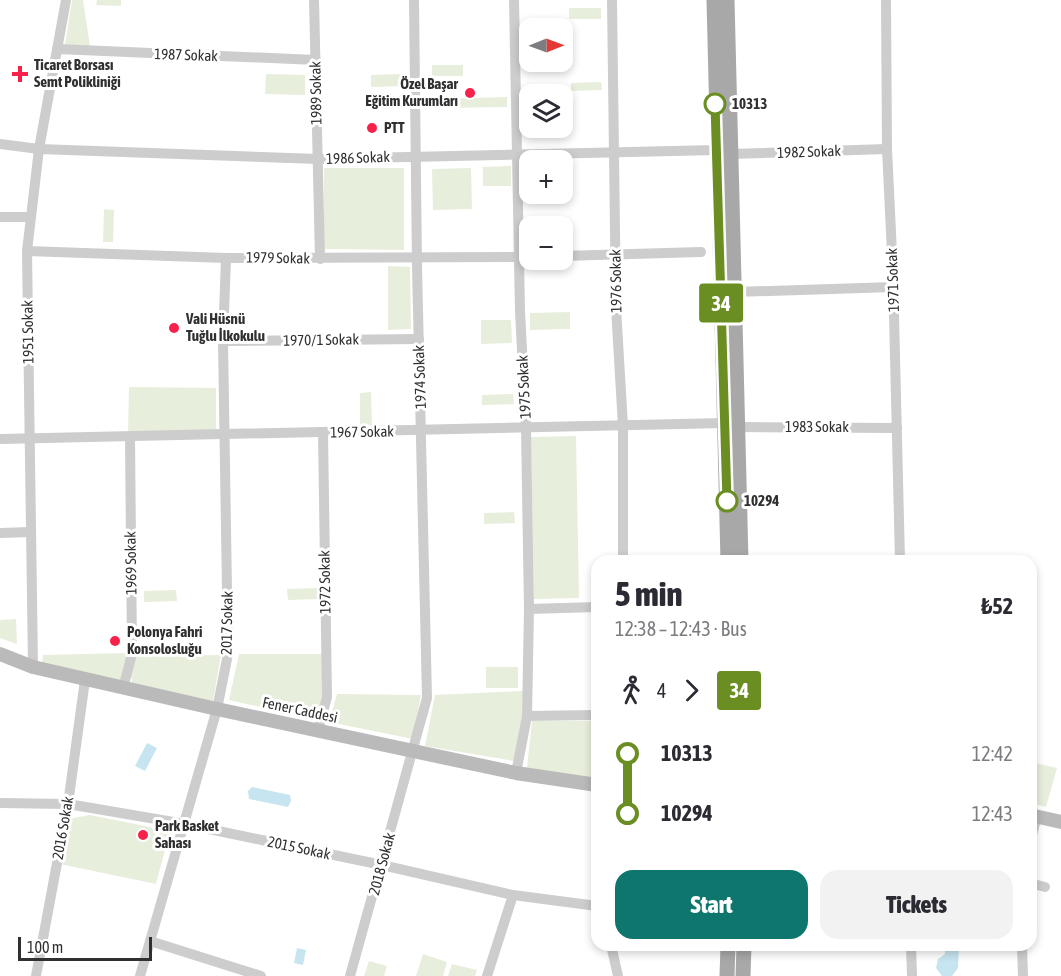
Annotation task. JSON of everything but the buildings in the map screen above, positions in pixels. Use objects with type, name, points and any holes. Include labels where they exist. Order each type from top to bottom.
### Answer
[{"type":"main road","points":[[714,0],[723,152],[735,292],[728,555]]},
{"type":"main road","points":[[727,0],[723,152],[731,425],[741,555]]},
{"type":"main road","points":[[727,976],[728,951]]},
{"type":"main road","points":[[743,976],[744,951]]},
{"type":"street","name":"1951 Sokak","points":[[33,667],[27,251],[39,149],[66,0]]},
{"type":"street","name":"1989 Sokak","points":[[314,0],[320,259]]},
{"type":"street","name":"1974 Sokak","points":[[411,752],[427,698],[415,156],[414,0]]},
{"type":"street","name":"1975 Sokak","points":[[514,0],[522,216]]},
{"type":"street","name":"1976 Sokak","points":[[612,0],[616,255],[623,426],[623,555]]},
{"type":"street","name":"1971 Sokak","points":[[886,0],[887,149],[900,555]]},
{"type":"street","name":"1987 Sokak","points":[[57,49],[316,60]]},
{"type":"street","name":"1986 Sokak","points":[[0,144],[39,149],[318,159],[614,151],[723,152]]},
{"type":"street","name":"1982 Sokak","points":[[723,152],[887,149]]},
{"type":"street","points":[[0,217],[30,217]]},
{"type":"street","name":"1979 Sokak","points":[[27,251],[226,258],[519,257]]},
{"type":"street","points":[[573,256],[701,252]]},
{"type":"street","name":"2017 Sokak","points":[[140,976],[217,709],[228,654],[223,341],[226,258]]},
{"type":"street","name":"1975 Sokak","points":[[516,773],[527,716],[529,609],[524,270]]},
{"type":"street","points":[[735,292],[893,287]]},
{"type":"street","name":"1970/1 Sokak","points":[[223,341],[419,339]]},
{"type":"street","name":"1967 Sokak","points":[[0,439],[731,425]]},
{"type":"street","name":"1983 Sokak","points":[[731,425],[897,428]]},
{"type":"street","name":"1972 Sokak","points":[[318,731],[327,697],[322,433]]},
{"type":"street","name":"1969 Sokak","points":[[123,688],[132,654],[130,437]]},
{"type":"street","points":[[0,533],[31,532]]},
{"type":"street","points":[[529,609],[591,607]]},
{"type":"street","name":"Fener Caddesi","points":[[0,654],[33,667],[85,680],[411,752],[516,773],[591,784]]},
{"type":"street","name":"2016 Sokak","points":[[36,976],[68,804],[85,680]]},
{"type":"street","points":[[527,716],[591,715]]},
{"type":"street","name":"2018 Sokak","points":[[350,976],[411,752]]},
{"type":"street","name":"2015 Sokak","points":[[0,803],[68,804],[185,824],[513,895],[591,905]]},
{"type":"street","points":[[1037,816],[1061,822]]},
{"type":"street","points":[[1037,885],[1046,887]]},
{"type":"street","points":[[487,976],[513,895]]},
{"type":"street","points":[[150,941],[261,976]]},
{"type":"street","points":[[612,951],[618,976]]},
{"type":"street","points":[[911,951],[912,976]]},
{"type":"street","points":[[1022,951],[1023,976]]},
{"type":"green space","points":[[72,0],[83,0],[90,46],[65,45]]},
{"type":"green space","points":[[97,0],[121,0],[121,6],[96,5]]},
{"type":"green space","points":[[569,8],[601,8],[601,19],[569,18]]},
{"type":"green space","points":[[432,65],[463,65],[463,76],[432,76]]},
{"type":"green space","points":[[266,74],[305,75],[305,95],[265,94]]},
{"type":"green space","points":[[403,74],[404,86],[371,87],[371,75]]},
{"type":"green space","points":[[601,82],[602,90],[573,91],[571,83]]},
{"type":"green space","points":[[507,97],[507,107],[432,108],[432,99]]},
{"type":"green space","points":[[511,166],[511,186],[483,186],[483,167]]},
{"type":"green space","points":[[324,168],[404,168],[404,250],[324,249]]},
{"type":"green space","points":[[471,168],[472,209],[433,210],[432,169]]},
{"type":"green space","points":[[104,209],[114,210],[113,242],[103,242]]},
{"type":"green space","points":[[388,266],[410,267],[411,329],[388,330]]},
{"type":"green space","points":[[570,312],[570,329],[530,330],[530,313]]},
{"type":"green space","points":[[481,320],[511,320],[512,343],[481,344]]},
{"type":"green space","points":[[129,387],[216,388],[216,433],[128,434]]},
{"type":"green space","points":[[371,392],[372,425],[360,425],[360,393]]},
{"type":"green space","points":[[513,394],[514,404],[482,405],[482,395]]},
{"type":"green space","points":[[576,436],[579,598],[534,599],[531,437]]},
{"type":"green space","points":[[514,512],[515,523],[484,524],[484,513]]},
{"type":"green space","points":[[318,588],[318,599],[288,600],[287,589]]},
{"type":"green space","points":[[176,590],[177,601],[144,602],[144,591]]},
{"type":"green space","points":[[16,619],[17,644],[0,638],[0,620]]},
{"type":"green space","points":[[127,653],[120,681],[42,664],[43,655]]},
{"type":"green space","points":[[239,654],[323,654],[323,697],[315,719],[229,700]]},
{"type":"green space","points":[[221,655],[213,701],[132,683],[131,676],[136,656]]},
{"type":"green space","points":[[486,667],[518,667],[518,688],[486,688]]},
{"type":"green space","points":[[523,691],[522,716],[514,761],[425,746],[435,695]]},
{"type":"green space","points":[[337,694],[421,695],[413,739],[329,722]]},
{"type":"green space","points":[[532,721],[591,721],[591,778],[527,768]]},
{"type":"green space","points":[[1037,763],[1057,768],[1046,807],[1037,805]]},
{"type":"green space","points":[[90,815],[150,827],[169,835],[156,884],[60,864],[68,819]]},
{"type":"green space","points":[[423,954],[447,962],[443,976],[416,976]]},
{"type":"green space","points":[[369,961],[387,966],[384,976],[364,976]]},
{"type":"green space","points":[[452,964],[477,970],[475,976],[448,976]]},
{"type":"water","points":[[147,743],[157,748],[145,771],[135,766]]},
{"type":"water","points":[[252,787],[290,795],[291,801],[288,807],[249,799],[248,791]]},
{"type":"water","points":[[297,948],[306,950],[303,965],[294,963]]},
{"type":"water","points":[[945,951],[959,951],[958,968],[952,976],[942,976],[936,968],[938,959],[945,954]]},
{"type":"bus line","name":"34","points":[[715,104],[727,501]]},
{"type":"place","name":"Ticaret Borsası Semt Polikliniği","points":[[20,74]]},
{"type":"place","name":"Özel Başar Eğitim Kurumları","points":[[470,93]]},
{"type":"place","name":"10313","points":[[715,104]]},
{"type":"place","name":"PTT","points":[[372,128]]},
{"type":"place","name":"Vali Hüsnü Tuğlu İlkokulu","points":[[174,328]]},
{"type":"place","name":"10294","points":[[727,501]]},
{"type":"place","name":"Polonya Fahri Konsolosluğu","points":[[115,641]]},
{"type":"place","name":"Park Basket Sahası","points":[[143,835]]}]
